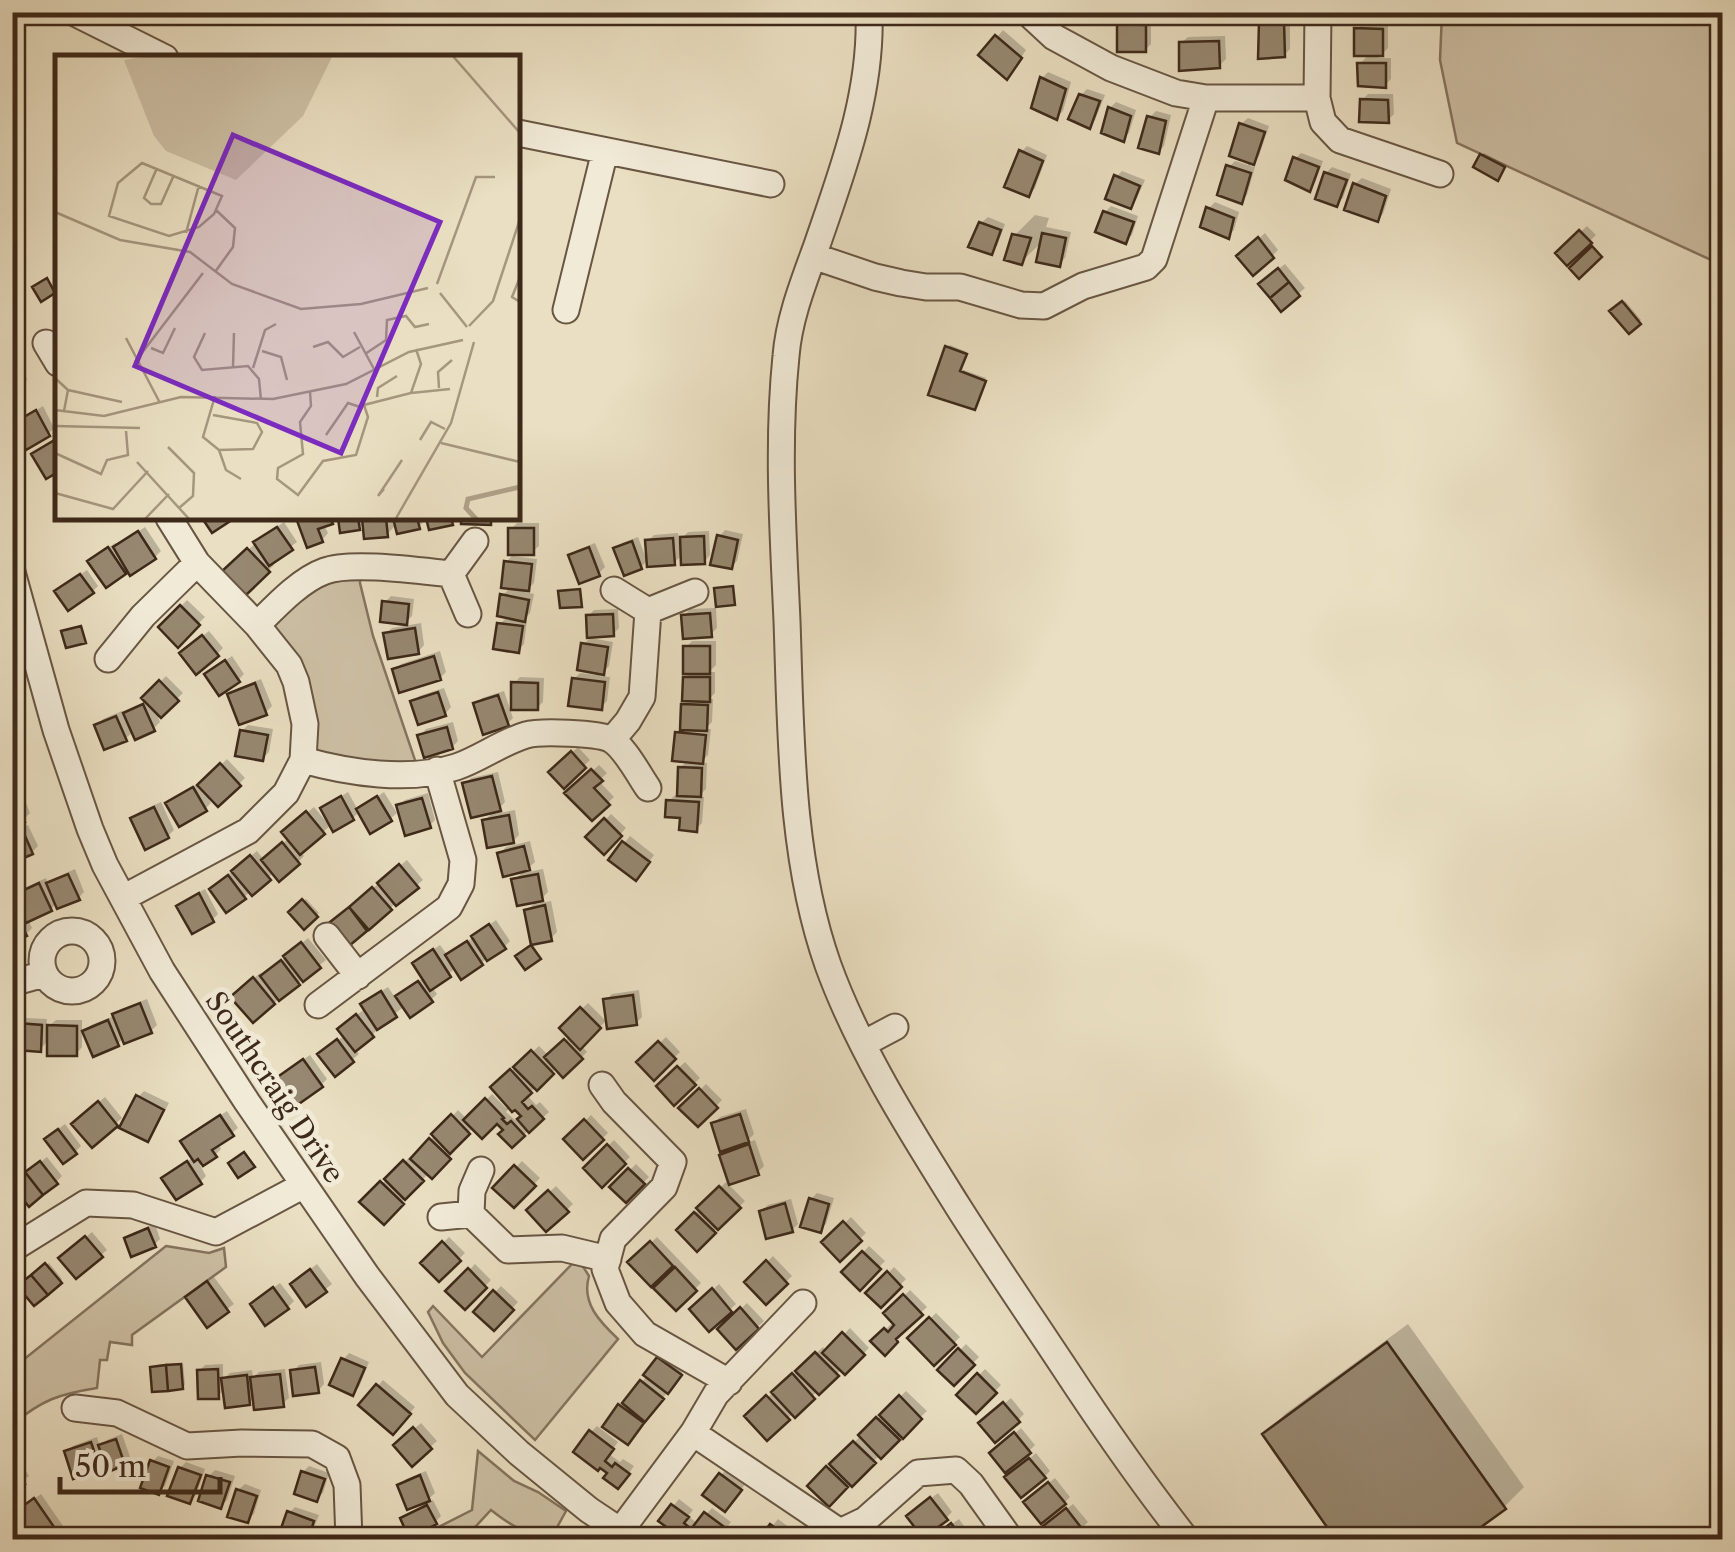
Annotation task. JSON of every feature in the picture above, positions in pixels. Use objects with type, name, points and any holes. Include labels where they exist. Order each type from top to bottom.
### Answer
[{"type":"street","points":[[72,12],[157,55]]},
{"type":"street","points":[[870,12],[870,48],[856,130],[787,339],[781,400],[792,750],[799,828],[812,904],[828,965],[863,1044],[932,1164],[998,1272],[1114,1443],[1187,1540]]},
{"type":"street","points":[[1027,12],[1054,37],[1111,68],[1176,92],[1206,98],[1317,98]]},
{"type":"street","points":[[1318,12],[1317,98],[1323,122],[1340,140],[1440,174]]},
{"type":"street","points":[[813,256],[875,278],[926,287],[960,287],[1021,306],[1044,306],[1083,286],[1146,267],[1154,258],[1206,98]]},
{"type":"street","points":[[520,133],[771,184]]},
{"type":"street","points":[[566,310],[606,151]]},
{"type":"street","points":[[123,898],[248,830],[286,793],[303,760],[305,724],[289,665],[258,624],[197,563],[170,520]]},
{"type":"street","points":[[451,574],[475,541]]},
{"type":"street","points":[[108,660],[143,616],[197,563]]},
{"type":"street","points":[[258,624],[309,580],[327,570],[349,567],[451,574]]},
{"type":"street","points":[[451,574],[468,614]]},
{"type":"street","name":"Southcraig Drive","points":[[15,585],[56,730],[90,829],[162,970],[367,1276],[457,1395],[518,1453],[589,1510],[628,1534]]},
{"type":"street","points":[[614,590],[648,611]]},
{"type":"street","points":[[648,611],[694,592]]},
{"type":"street","points":[[612,740],[642,697],[648,611]]},
{"type":"street","points":[[303,760],[383,773],[437,770],[456,767],[528,734],[581,734],[612,740],[648,788]]},
{"type":"street","points":[[318,1006],[449,907],[461,884],[464,860],[437,770]]},
{"type":"street","points":[[327,936],[358,976]]},
{"type":"street","points":[[12,983],[44,974]]},
{"type":"street","points":[[863,1044],[895,1027]]},
{"type":"street","points":[[602,1085],[673,1162],[664,1187],[613,1239],[605,1268],[618,1303],[645,1334],[729,1382]]},
{"type":"street","points":[[480,1170],[472,1191],[471,1214],[508,1250],[562,1248],[608,1259]]},
{"type":"street","points":[[12,1249],[86,1203],[133,1205],[216,1232],[304,1185]]},
{"type":"street","points":[[440,1217],[471,1214]]},
{"type":"street","points":[[628,1534],[716,1394],[803,1303]]},
{"type":"street","points":[[74,1408],[117,1413],[186,1446],[312,1444],[336,1458],[347,1486],[349,1540]]},
{"type":"street","points":[[693,1433],[840,1532],[865,1520],[918,1473],[956,1470],[972,1484],[1011,1540]]},
{"type":"shaded area","points":[[1442,13],[1722,13],[1722,265],[1457,143],[1440,60]]},
{"type":"shaded area","points":[[360,571],[373,636],[418,769],[319,761],[308,722],[261,625],[310,582]]},
{"type":"shaded area","points":[[166,1246],[209,1253],[224,1248],[226,1267],[132,1335],[132,1345],[110,1342],[107,1360],[100,1360],[97,1388],[52,1399],[13,1424],[13,1368]]},
{"type":"shaded area","points":[[572,1264],[582,1265],[589,1276],[590,1303],[618,1339],[535,1440],[465,1373],[443,1343],[428,1312],[433,1306],[482,1357]]},
{"type":"shaded area","points":[[478,1451],[514,1481],[566,1511],[555,1531],[520,1529],[491,1510],[464,1539],[415,1539],[472,1510]]},
{"type":"building","points":[[1284,21],[1285,57],[1258,59],[1259,22]]},
{"type":"building","points":[[1117,24],[1146,25],[1146,52],[1117,52]]},
{"type":"building","points":[[1354,28],[1383,29],[1383,56],[1354,56]]},
{"type":"building","points":[[995,35],[1022,58],[1007,80],[978,55]]},
{"type":"building","points":[[1219,41],[1220,68],[1179,71],[1179,42]]},
{"type":"building","points":[[1357,63],[1386,63],[1386,88],[1358,86]]},
{"type":"building","points":[[1040,77],[1066,89],[1057,120],[1031,108]]},
{"type":"building","points":[[1079,94],[1100,101],[1090,129],[1068,119]]},
{"type":"building","points":[[1360,99],[1388,100],[1389,123],[1359,122]]},
{"type":"building","points":[[1108,107],[1131,116],[1124,142],[1101,133]]},
{"type":"building","points":[[1147,116],[1166,121],[1159,154],[1138,148]]},
{"type":"building","points":[[1239,123],[1265,132],[1254,165],[1229,156]]},
{"type":"building","points":[[1019,150],[1043,161],[1029,197],[1004,187]]},
{"type":"building","points":[[1480,154],[1505,167],[1498,181],[1473,167]]},
{"type":"building","points":[[1293,157],[1319,167],[1310,192],[1285,180]]},
{"type":"building","points":[[1226,165],[1251,173],[1242,204],[1217,195]]},
{"type":"building","points":[[1324,172],[1347,180],[1337,207],[1315,199]]},
{"type":"building","points":[[1114,175],[1140,186],[1131,209],[1105,199]]},
{"type":"building","points":[[1353,183],[1386,196],[1378,222],[1344,210]]},
{"type":"building","points":[[1206,207],[1234,218],[1229,239],[1200,227]]},
{"type":"building","points":[[1103,211],[1134,222],[1126,244],[1095,232]]},
{"type":"building","points":[[979,222],[1001,230],[992,255],[968,247]]},
{"type":"building","points":[[1579,230],[1592,243],[1567,266],[1555,253]]},
{"type":"building","points":[[1042,233],[1066,238],[1060,267],[1036,262]]},
{"type":"building","points":[[1012,234],[1031,238],[1022,265],[1004,260]]},
{"type":"building","points":[[1258,237],[1274,258],[1253,276],[1236,256]]},
{"type":"building","points":[[1592,246],[1602,257],[1579,279],[1569,268]]},
{"type":"building","points":[[1278,268],[1289,282],[1270,298],[1258,284]]},
{"type":"building","points":[[47,278],[55,293],[41,302],[32,287]]},
{"type":"building","points":[[1289,282],[1300,296],[1281,312],[1270,298]]},
{"type":"building","points":[[1622,301],[1641,324],[1629,334],[1609,311]]},
{"type":"building","points":[[945,346],[967,354],[960,371],[986,381],[975,410],[928,395]]},
{"type":"building","points":[[16,366],[23,388],[12,391],[12,367]]},
{"type":"building","points":[[36,410],[50,436],[26,450],[12,424]]},
{"type":"building","points":[[55,440],[55,474],[46,479],[31,454]]},
{"type":"building","points":[[203,520],[232,520],[212,533]]},
{"type":"building","points":[[297,520],[331,520],[333,524],[318,529],[323,542],[307,548]]},
{"type":"building","points":[[338,520],[358,520],[360,530],[340,533]]},
{"type":"building","points":[[362,520],[386,520],[388,537],[364,539]]},
{"type":"building","points":[[394,520],[418,520],[420,529],[397,534]]},
{"type":"building","points":[[426,520],[452,520],[453,525],[429,530]]},
{"type":"building","points":[[461,520],[491,520],[491,525],[461,524]]},
{"type":"building","points":[[277,527],[293,550],[269,566],[253,542]]},
{"type":"building","points":[[508,528],[534,528],[534,555],[508,555]]},
{"type":"building","points":[[138,531],[156,559],[130,576],[113,547]]},
{"type":"building","points":[[717,535],[738,540],[732,569],[710,565]]},
{"type":"building","points":[[704,536],[705,564],[681,565],[680,537]]},
{"type":"building","points":[[673,538],[675,565],[647,567],[645,540]]},
{"type":"building","points":[[632,541],[642,569],[624,576],[613,548]]},
{"type":"building","points":[[108,547],[126,574],[106,588],[87,561]]},
{"type":"building","points":[[589,547],[600,576],[579,584],[568,555]]},
{"type":"building","points":[[247,548],[270,572],[245,596],[221,572]]},
{"type":"building","points":[[504,561],[532,564],[529,591],[501,588]]},
{"type":"building","points":[[80,574],[94,593],[68,611],[54,591]]},
{"type":"building","points":[[733,586],[735,605],[716,607],[714,588]]},
{"type":"building","points":[[580,589],[582,607],[560,608],[558,591]]},
{"type":"building","points":[[500,594],[529,600],[525,622],[497,616]]},
{"type":"building","points":[[382,601],[409,604],[407,625],[380,622]]},
{"type":"building","points":[[180,605],[200,625],[178,648],[158,627]]},
{"type":"building","points":[[710,613],[712,637],[683,639],[681,615]]},
{"type":"building","points":[[613,614],[614,636],[587,638],[586,615]]},
{"type":"building","points":[[497,623],[523,626],[519,653],[493,649]]},
{"type":"building","points":[[81,626],[86,643],[66,648],[61,631]]},
{"type":"building","points":[[415,628],[419,654],[388,659],[383,633]]},
{"type":"building","points":[[202,635],[219,656],[196,675],[179,653]]},
{"type":"building","points":[[581,643],[608,647],[604,675],[577,670]]},
{"type":"building","points":[[683,646],[710,646],[710,674],[683,674]]},
{"type":"building","points":[[434,656],[441,680],[399,693],[392,669]]},
{"type":"building","points":[[225,660],[240,682],[219,696],[204,674]]},
{"type":"building","points":[[683,677],[710,677],[710,702],[682,701]]},
{"type":"building","points":[[572,678],[605,682],[602,710],[568,706]]},
{"type":"building","points":[[159,680],[179,701],[161,718],[141,698]]},
{"type":"building","points":[[511,682],[538,683],[538,710],[511,710]]},
{"type":"building","points":[[255,683],[267,715],[239,725],[227,694]]},
{"type":"building","points":[[438,692],[446,716],[418,725],[410,701]]},
{"type":"building","points":[[498,695],[509,726],[483,735],[473,703]]},
{"type":"building","points":[[143,704],[155,731],[135,740],[123,713]]},
{"type":"building","points":[[681,704],[708,705],[707,731],[680,730]]},
{"type":"building","points":[[116,716],[127,741],[104,750],[94,725]]},
{"type":"building","points":[[447,727],[453,749],[424,758],[417,735]]},
{"type":"building","points":[[240,730],[268,735],[263,761],[235,756]]},
{"type":"building","points":[[675,732],[706,735],[703,764],[672,761]]},
{"type":"building","points":[[571,751],[586,768],[564,789],[548,772]]},
{"type":"building","points":[[220,763],[241,786],[218,807],[197,785]]},
{"type":"building","points":[[678,767],[702,768],[701,797],[677,796]]},
{"type":"building","points":[[591,769],[603,781],[594,788],[610,805],[592,821],[564,793]]},
{"type":"building","points":[[492,776],[501,811],[471,818],[462,783]]},
{"type":"building","points":[[193,787],[207,811],[179,827],[165,803]]},
{"type":"building","points":[[15,795],[25,822],[12,827],[12,796]]},
{"type":"building","points":[[341,796],[354,820],[333,832],[320,808]]},
{"type":"building","points":[[377,796],[392,821],[370,834],[356,809]]},
{"type":"building","points":[[422,798],[431,828],[405,836],[396,805]]},
{"type":"building","points":[[666,800],[699,802],[697,832],[679,830],[680,818],[665,817]]},
{"type":"building","points":[[154,807],[169,838],[145,850],[130,818]]},
{"type":"building","points":[[306,811],[325,834],[300,855],[281,832]]},
{"type":"building","points":[[509,815],[514,843],[487,848],[482,820]]},
{"type":"building","points":[[604,818],[622,836],[604,855],[585,837]]},
{"type":"building","points":[[22,829],[33,854],[12,863],[12,833]]},
{"type":"building","points":[[622,841],[650,862],[636,881],[608,860]]},
{"type":"building","points":[[282,842],[300,864],[279,882],[261,860]]},
{"type":"building","points":[[524,846],[530,870],[503,877],[497,853]]},
{"type":"building","points":[[250,855],[271,880],[252,896],[231,871]]},
{"type":"building","points":[[399,864],[419,888],[396,906],[377,883]]},
{"type":"building","points":[[68,874],[80,900],[57,909],[46,883]]},
{"type":"building","points":[[538,874],[543,901],[517,906],[511,879]]},
{"type":"building","points":[[228,875],[246,899],[226,913],[209,889]]},
{"type":"building","points":[[39,883],[52,911],[26,923],[13,895]]},
{"type":"building","points":[[372,887],[392,910],[369,930],[349,907]]},
{"type":"building","points":[[199,893],[214,922],[192,934],[176,906]]},
{"type":"building","points":[[302,899],[318,917],[304,930],[288,912]]},
{"type":"building","points":[[12,905],[27,936],[12,943]]},
{"type":"building","points":[[545,905],[552,941],[531,945],[524,910]]},
{"type":"building","points":[[349,907],[367,931],[349,946],[330,922]]},
{"type":"building","points":[[489,924],[506,949],[487,961],[471,936]]},
{"type":"building","points":[[467,941],[483,965],[461,980],[445,955]]},
{"type":"building","points":[[301,942],[321,968],[303,982],[283,956]]},
{"type":"building","points":[[531,945],[541,959],[525,970],[515,956]]},
{"type":"building","points":[[433,949],[451,977],[430,991],[412,963]]},
{"type":"building","points":[[281,960],[300,985],[279,1001],[260,976]]},
{"type":"building","points":[[253,977],[275,1004],[253,1023],[230,997]]},
{"type":"building","points":[[418,981],[433,1002],[410,1018],[395,996]]},
{"type":"building","points":[[381,991],[397,1017],[377,1030],[360,1004]]},
{"type":"building","points":[[633,995],[637,1025],[607,1029],[603,999]]},
{"type":"building","points":[[140,1003],[152,1033],[124,1044],[112,1014]]},
{"type":"building","points":[[580,1007],[601,1028],[580,1050],[559,1028]]},
{"type":"building","points":[[356,1014],[374,1037],[355,1052],[337,1029]]},
{"type":"building","points":[[108,1020],[119,1046],[93,1057],[82,1031]]},
{"type":"building","points":[[18,1023],[42,1025],[41,1052],[16,1050]]},
{"type":"building","points":[[47,1025],[77,1026],[77,1056],[47,1056]]},
{"type":"building","points":[[337,1039],[354,1062],[335,1077],[317,1054]]},
{"type":"building","points":[[564,1039],[583,1059],[563,1078],[544,1057]]},
{"type":"building","points":[[658,1041],[676,1059],[654,1081],[636,1062]]},
{"type":"building","points":[[531,1050],[554,1074],[537,1091],[513,1067]]},
{"type":"building","points":[[303,1059],[323,1087],[296,1106],[276,1078]]},
{"type":"building","points":[[677,1066],[696,1085],[674,1106],[656,1086]]},
{"type":"building","points":[[510,1069],[532,1093],[522,1102],[544,1119],[529,1133],[517,1119],[521,1116],[515,1110],[512,1112],[490,1087]]},
{"type":"building","points":[[699,1088],[718,1108],[698,1127],[678,1108]]},
{"type":"building","points":[[136,1095],[164,1110],[148,1142],[119,1128]]},
{"type":"building","points":[[485,1098],[507,1124],[511,1121],[525,1136],[512,1148],[498,1134],[503,1130],[497,1124],[482,1139],[463,1120]]},
{"type":"building","points":[[98,1101],[118,1126],[92,1148],[71,1124]]},
{"type":"building","points":[[451,1114],[470,1134],[450,1154],[431,1134]]},
{"type":"building","points":[[740,1114],[749,1142],[720,1152],[711,1123]]},
{"type":"building","points":[[220,1115],[234,1136],[212,1150],[217,1157],[203,1166],[198,1159],[194,1162],[180,1141]]},
{"type":"building","points":[[584,1119],[604,1140],[583,1160],[563,1139]]},
{"type":"building","points":[[58,1129],[77,1154],[63,1164],[44,1139]]},
{"type":"building","points":[[429,1138],[451,1159],[432,1179],[410,1159]]},
{"type":"building","points":[[607,1144],[626,1164],[602,1188],[583,1168]]},
{"type":"building","points":[[749,1144],[759,1175],[729,1185],[719,1155]]},
{"type":"building","points":[[244,1152],[255,1167],[238,1178],[228,1163]]},
{"type":"building","points":[[403,1160],[424,1181],[405,1200],[384,1179]]},
{"type":"building","points":[[40,1161],[58,1184],[43,1195],[25,1172]]},
{"type":"building","points":[[187,1161],[202,1184],[176,1200],[161,1178]]},
{"type":"building","points":[[514,1165],[536,1186],[514,1208],[492,1188]]},
{"type":"building","points":[[628,1168],[645,1184],[626,1203],[609,1187]]},
{"type":"building","points":[[25,1172],[43,1195],[29,1207],[12,1185]]},
{"type":"building","points":[[380,1181],[404,1204],[384,1225],[359,1202]]},
{"type":"building","points":[[719,1186],[741,1208],[718,1230],[696,1208]]},
{"type":"building","points":[[548,1190],[569,1212],[546,1232],[526,1210]]},
{"type":"building","points":[[809,1198],[829,1204],[821,1233],[800,1227]]},
{"type":"building","points":[[785,1203],[793,1232],[766,1239],[759,1211]]},
{"type":"building","points":[[694,1212],[716,1233],[697,1252],[676,1230]]},
{"type":"building","points":[[843,1221],[862,1241],[840,1262],[821,1242]]},
{"type":"building","points":[[148,1228],[156,1247],[131,1257],[124,1238]]},
{"type":"building","points":[[85,1236],[103,1257],[76,1279],[58,1258]]},
{"type":"building","points":[[442,1241],[461,1261],[439,1282],[420,1263]]},
{"type":"building","points":[[650,1241],[673,1266],[651,1287],[627,1262]]},
{"type":"building","points":[[862,1251],[881,1269],[860,1291],[841,1272]]},
{"type":"building","points":[[766,1260],[788,1284],[766,1305],[744,1282]]},
{"type":"building","points":[[45,1263],[62,1283],[48,1295],[31,1275]]},
{"type":"building","points":[[675,1267],[697,1291],[676,1311],[653,1288]]},
{"type":"building","points":[[468,1268],[487,1288],[465,1310],[445,1291]]},
{"type":"building","points":[[310,1269],[327,1292],[306,1307],[290,1284]]},
{"type":"building","points":[[887,1271],[902,1287],[881,1308],[865,1293]]},
{"type":"building","points":[[31,1275],[48,1295],[34,1306],[17,1286]]},
{"type":"building","points":[[207,1281],[229,1312],[207,1328],[185,1297]]},
{"type":"building","points":[[273,1287],[289,1309],[265,1326],[250,1304]]},
{"type":"building","points":[[712,1288],[732,1312],[709,1332],[689,1309]]},
{"type":"building","points":[[493,1290],[514,1310],[494,1331],[473,1312]]},
{"type":"building","points":[[903,1294],[923,1315],[896,1339],[898,1342],[885,1356],[870,1341],[884,1328],[888,1332],[894,1325],[883,1313]]},
{"type":"building","points":[[740,1307],[759,1329],[736,1350],[717,1329]]},
{"type":"building","points":[[929,1317],[956,1345],[934,1366],[907,1338]]},
{"type":"building","points":[[842,1332],[865,1355],[845,1375],[822,1353]]},
{"type":"building","points":[[1387,1342],[1506,1509],[1463,1540],[1336,1540],[1262,1434]]},
{"type":"building","points":[[958,1348],[975,1365],[954,1386],[937,1370]]},
{"type":"building","points":[[815,1352],[839,1376],[819,1395],[795,1371]]},
{"type":"building","points":[[657,1357],[682,1375],[668,1394],[643,1375]]},
{"type":"building","points":[[341,1358],[365,1368],[353,1396],[329,1385]]},
{"type":"building","points":[[181,1364],[183,1389],[168,1391],[166,1365]]},
{"type":"building","points":[[166,1365],[168,1391],[152,1392],[150,1367]]},
{"type":"building","points":[[315,1367],[319,1393],[293,1396],[290,1370]]},
{"type":"building","points":[[218,1369],[219,1399],[198,1399],[197,1370]]},
{"type":"building","points":[[792,1373],[815,1399],[795,1418],[771,1392]]},
{"type":"building","points":[[977,1373],[997,1393],[976,1414],[956,1395]]},
{"type":"building","points":[[280,1374],[284,1407],[254,1410],[250,1377]]},
{"type":"building","points":[[247,1375],[250,1405],[225,1408],[221,1378]]},
{"type":"building","points":[[640,1380],[664,1399],[645,1422],[622,1403]]},
{"type":"building","points":[[376,1384],[411,1414],[393,1435],[358,1405]]},
{"type":"building","points":[[766,1395],[790,1420],[767,1441],[744,1416]]},
{"type":"building","points":[[899,1395],[922,1419],[903,1439],[879,1415]]},
{"type":"building","points":[[1003,1402],[1020,1422],[995,1443],[978,1423]]},
{"type":"building","points":[[618,1404],[644,1423],[628,1445],[602,1427]]},
{"type":"building","points":[[876,1417],[900,1440],[881,1459],[858,1435]]},
{"type":"building","points":[[413,1427],[432,1449],[412,1467],[393,1445]]},
{"type":"building","points":[[589,1430],[614,1449],[605,1461],[630,1474],[618,1489],[603,1478],[607,1473],[600,1468],[598,1471],[573,1452]]},
{"type":"building","points":[[1014,1432],[1031,1453],[1005,1473],[989,1453]]},
{"type":"building","points":[[116,1439],[125,1465],[108,1472],[98,1445]]},
{"type":"building","points":[[853,1441],[876,1463],[852,1487],[829,1464]]},
{"type":"building","points":[[91,1442],[100,1469],[73,1479],[64,1451]]},
{"type":"building","points":[[1029,1458],[1046,1478],[1021,1498],[1004,1477]]},
{"type":"building","points":[[150,1460],[169,1467],[159,1495],[140,1488]]},
{"type":"building","points":[[12,1465],[25,1484],[12,1491]]},
{"type":"building","points":[[826,1466],[848,1487],[829,1507],[807,1486]]},
{"type":"building","points":[[178,1467],[201,1475],[190,1504],[167,1496]]},
{"type":"building","points":[[301,1471],[325,1479],[317,1502],[294,1494]]},
{"type":"building","points":[[719,1473],[742,1490],[725,1512],[702,1495]]},
{"type":"building","points":[[206,1475],[230,1482],[221,1509],[198,1501]]},
{"type":"building","points":[[420,1475],[430,1501],[407,1510],[397,1485]]},
{"type":"building","points":[[1048,1482],[1066,1504],[1041,1524],[1023,1502]]},
{"type":"building","points":[[236,1489],[257,1496],[248,1523],[227,1517]]},
{"type":"building","points":[[930,1497],[948,1520],[923,1538],[906,1516]]},
{"type":"building","points":[[34,1498],[63,1540],[28,1540],[12,1514]]},
{"type":"building","points":[[671,1504],[689,1517],[684,1523],[691,1529],[704,1512],[727,1529],[719,1540],[689,1540],[658,1521]]},
{"type":"building","points":[[427,1505],[437,1524],[409,1538],[400,1518]]},
{"type":"building","points":[[1066,1508],[1083,1530],[1071,1540],[1054,1540],[1043,1526]]},
{"type":"building","points":[[287,1511],[314,1521],[308,1540],[278,1537]]},
{"type":"building","points":[[951,1523],[964,1540],[930,1540]]},
{"type":"building","points":[[770,1524],[792,1540],[758,1540]]}]
